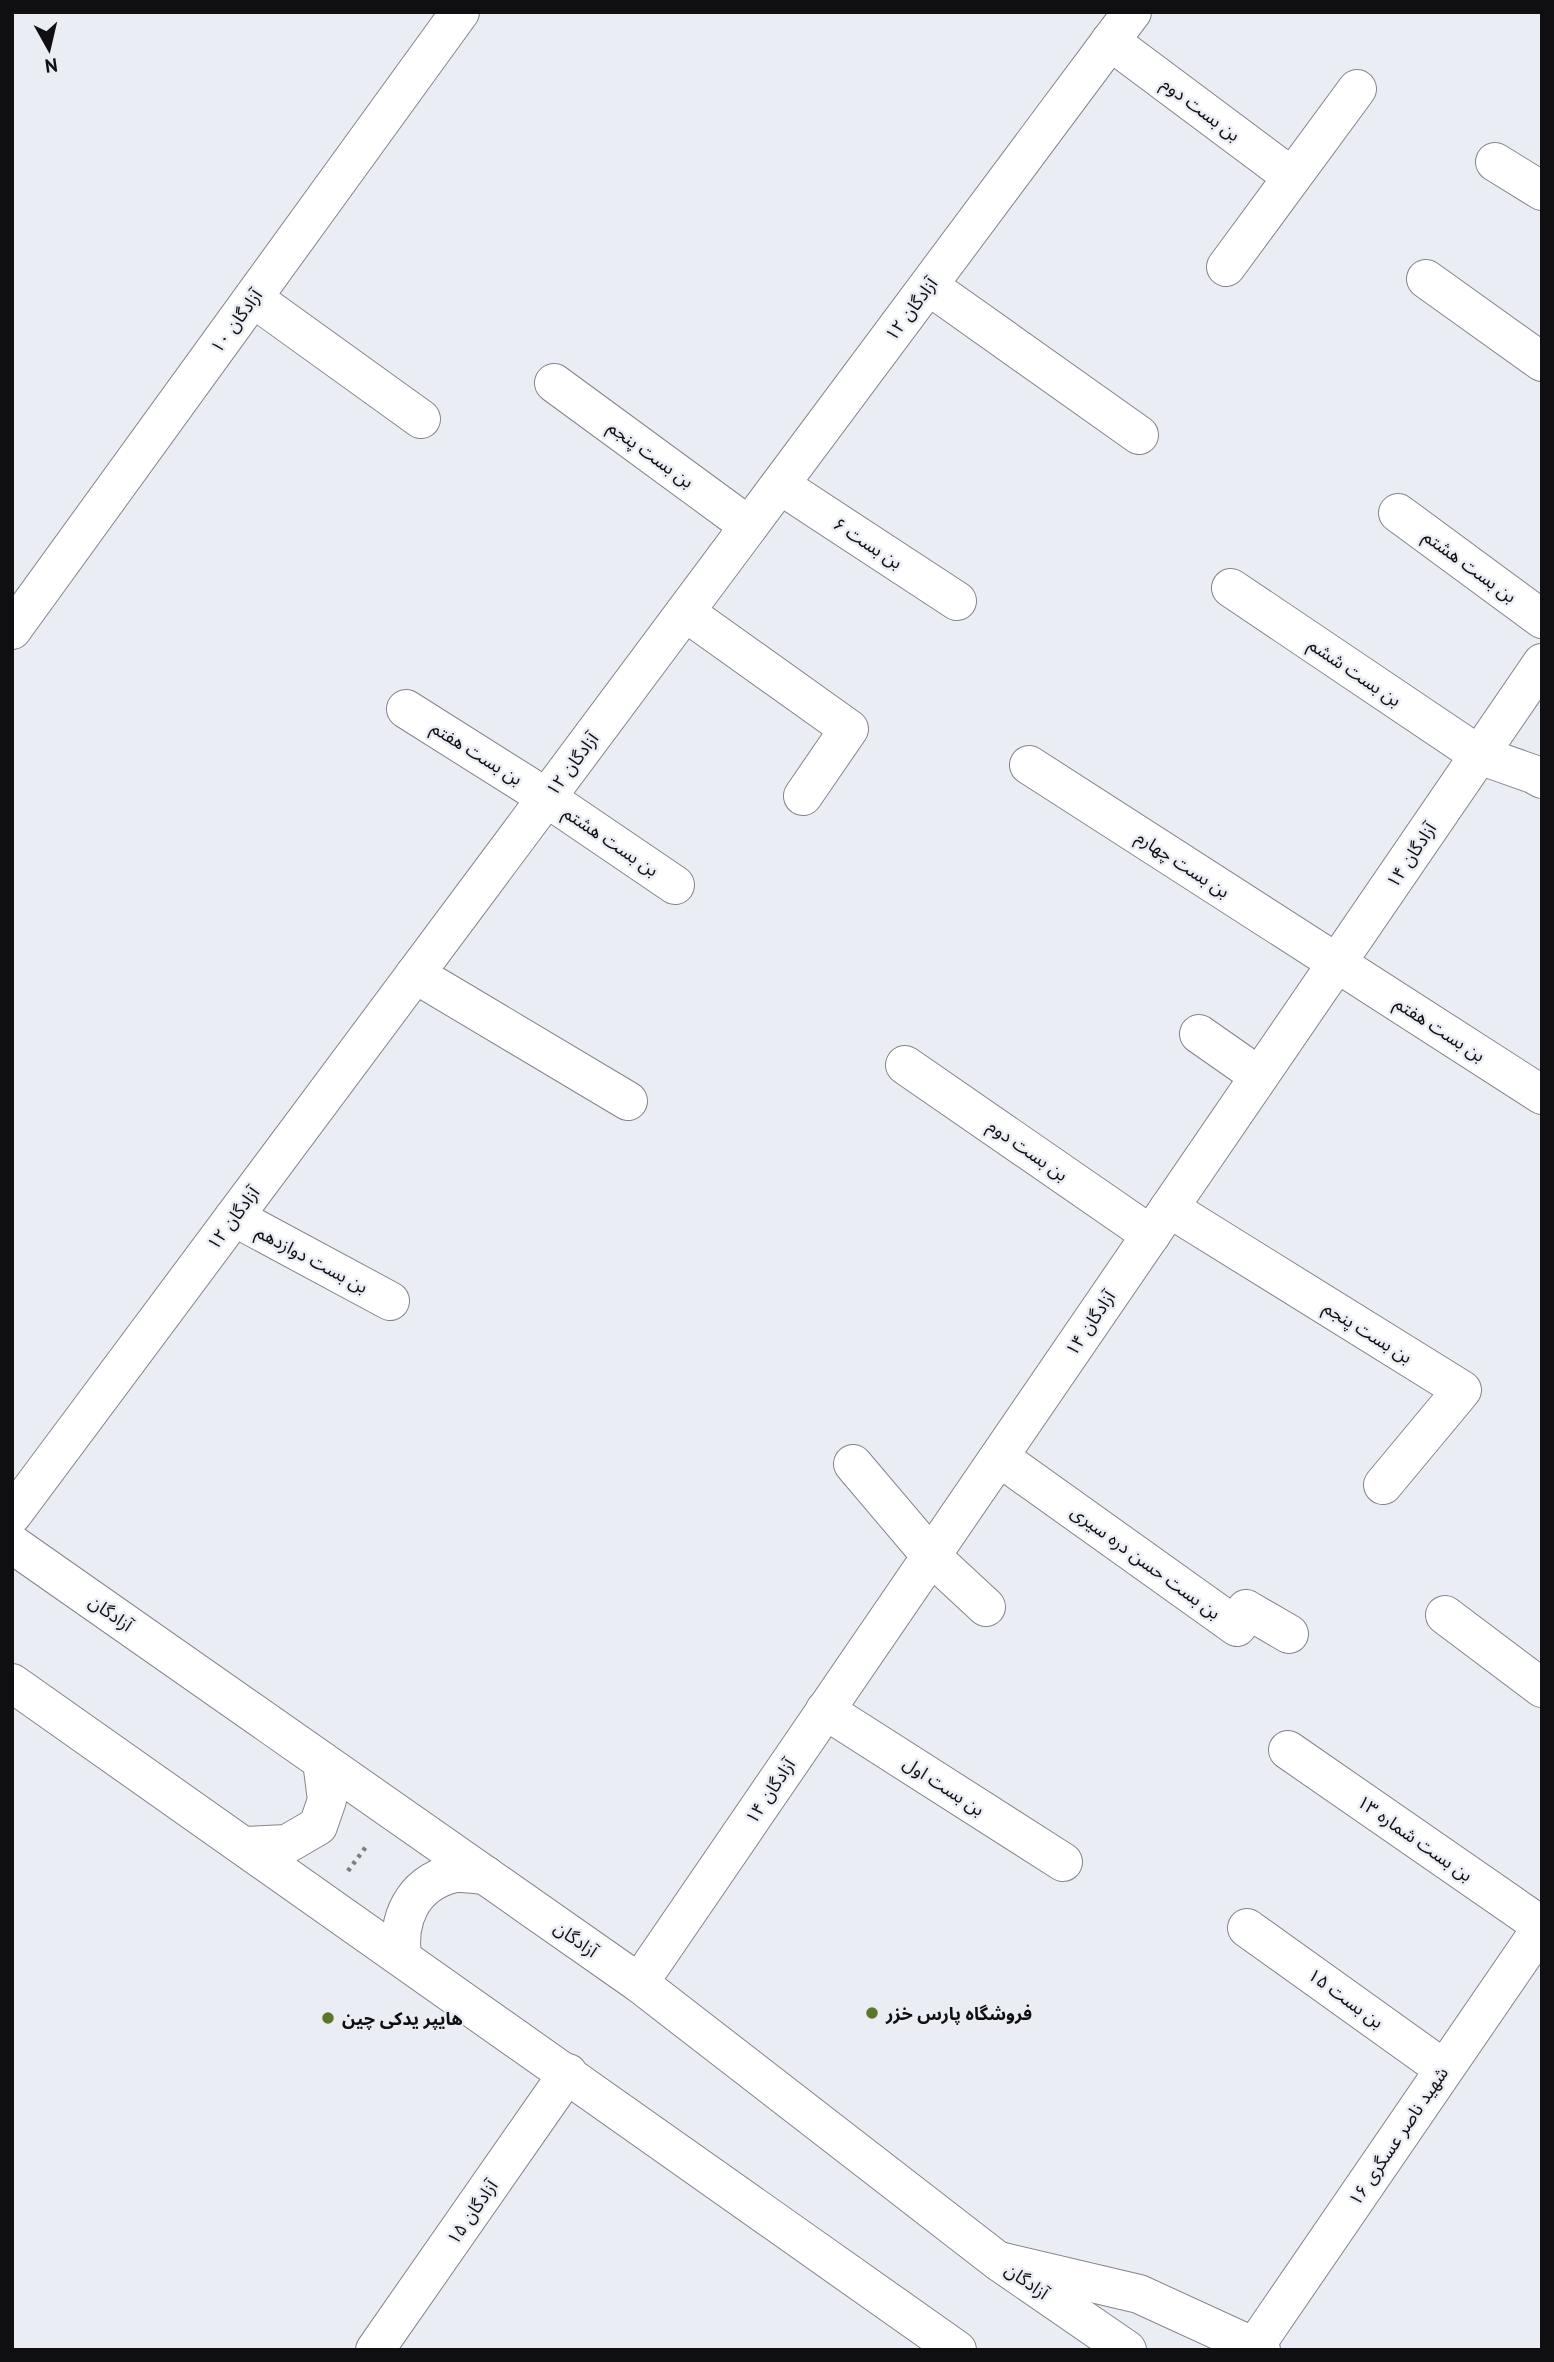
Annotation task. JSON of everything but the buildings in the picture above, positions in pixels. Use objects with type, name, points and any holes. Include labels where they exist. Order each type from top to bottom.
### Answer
[{"type":"street","name":"۱۰ آزادگان","points":[[12,630],[253,298],[449,16]]},
{"type":"street","name":"بن بست دوم","points":[[1121,27],[1293,177]]},
{"type":"street","name":"۱۲ آزادگان","points":[[12,1515],[1121,27]]},
{"type":"street","points":[[1226,267],[1357,89]]},
{"type":"street","points":[[1495,162],[1542,191]]},
{"type":"street","points":[[1426,279],[1542,362]]},
{"type":"street","points":[[929,286],[1139,435]]},
{"type":"street","points":[[253,298],[421,419]]},
{"type":"street","name":"بن بست پنجم","points":[[554,383],[749,526]]},
{"type":"street","name":"بن بست ۶","points":[[780,485],[957,601]]},
{"type":"street","name":"بن بست هشتم","points":[[1398,513],[1542,619]]},
{"type":"street","name":"بن بست ششم","points":[[1231,588],[1479,755],[1542,779]]},
{"type":"street","points":[[685,612],[855,720],[803,796]]},
{"type":"street","name":"۱۴ آزادگان","points":[[639,1983],[1542,663]]},
{"type":"street","name":"بن بست هفتم","points":[[406,709],[547,798]]},
{"type":"street","name":"بن بست چهارم","points":[[1028,765],[1337,963]]},
{"type":"street","name":"بن بست هشتم","points":[[547,798],[675,885]]},
{"type":"street","name":"بن بست هفتم","points":[[1337,963],[1542,1095]]},
{"type":"street","points":[[415,974],[628,1101]]},
{"type":"street","points":[[1199,1034],[1259,1076]]},
{"type":"street","name":"بن بست دوم","points":[[905,1065],[1160,1222]]},
{"type":"street","name":"بن بست دوازدهم","points":[[234,1217],[390,1301]]},
{"type":"street","name":"بن بست پنجم","points":[[1160,1222],[1462,1390],[1382,1485]]},
{"type":"street","name":"بن بست حسن دره سیری","points":[[999,1457],[1237,1627],[1246,1609],[1289,1634]]},
{"type":"street","points":[[853,1464],[931,1556],[986,1607]]},
{"type":"street","name":"آزادگان","points":[[12,1544],[639,1983],[998,2261],[1127,2350]]},
{"type":"street","points":[[1445,1615],[1542,1688]]},
{"type":"street","points":[[12,1683],[569,2073],[957,2350]]},
{"type":"street","name":"بن بست اول","points":[[825,1710],[1063,1862]]},
{"type":"street","name":"بن بست شماره ۱۳","points":[[1289,1750],[1542,1927]]},
{"type":"street","points":[[245,1846],[287,1844],[318,1826],[327,1800],[322,1761]]},
{"type":"street","points":[[402,1957],[400,1936],[405,1912],[424,1887],[453,1873],[485,1875]]},
{"type":"street","name":"۱۶ شهید ناصر عسگری","points":[[1258,2348],[1542,1927]]},
{"type":"street","name":"بن بست ۱۵","points":[[1247,1928],[1444,2069]]},
{"type":"street","name":"۱۵ آزادگان","points":[[375,2350],[569,2073]]},
{"type":"street","points":[[998,2261],[1139,2294],[1258,2348]]},
{"type":"path","points":[[325,1902],[393,1811]]},
{"type":"place","name":"فروشگاه پارس خزر","points":[[872,2013]]},
{"type":"place","name":"هایپر یدکی چین","points":[[328,2018]]}]
